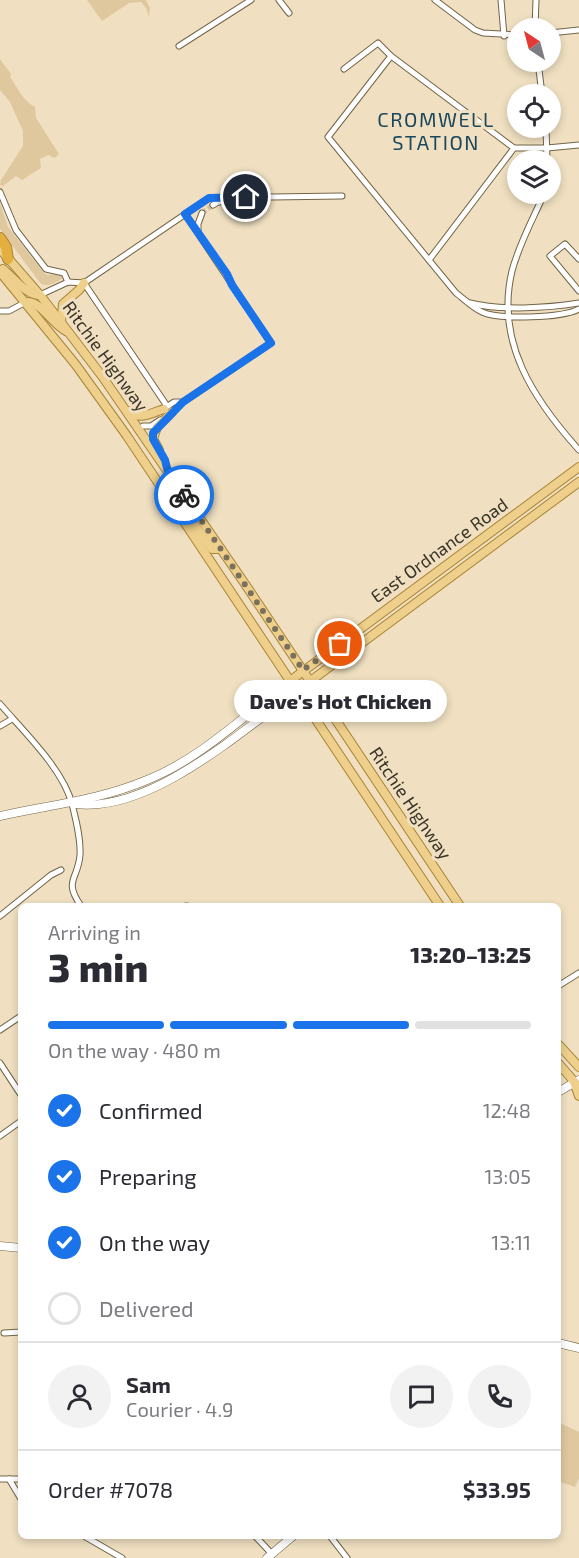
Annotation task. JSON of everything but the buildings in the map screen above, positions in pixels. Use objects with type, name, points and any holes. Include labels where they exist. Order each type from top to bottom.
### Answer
[{"type":"highway","points":[[0,238],[6,247],[8,259]]},
{"type":"main road","name":"Ritchie Highway","points":[[0,249],[40,295],[141,427],[168,472],[458,903]]},
{"type":"main road","points":[[0,270],[15,279],[29,293],[40,295]]},
{"type":"main road","name":"Ritchie Highway","points":[[0,270],[88,381],[127,436],[438,903]]},
{"type":"main road","points":[[61,323],[63,304],[84,283]]},
{"type":"main road","points":[[26,302],[37,304],[56,326],[69,333]]},
{"type":"main road","points":[[122,405],[133,414],[143,417],[168,409]]},
{"type":"main road","points":[[168,409],[153,439],[165,460],[168,472]]},
{"type":"main road","name":"East Ordnance Road","points":[[290,681],[579,467]]},
{"type":"main road","name":"East Ordnance Road","points":[[297,691],[579,482]]},
{"type":"main road","points":[[173,507],[189,518],[212,549],[221,549]]},
{"type":"main road","points":[[0,816],[72,803],[149,780],[200,750],[290,681]]},
{"type":"main road","points":[[72,803],[91,805],[123,800],[172,779],[297,691]]},
{"type":"main road","points":[[561,1047],[579,1067]]},
{"type":"main road","points":[[561,1066],[577,1083],[579,1096]]},
{"type":"main road","points":[[561,1091],[577,1083]]},
{"type":"main road","points":[[0,1246],[18,1248]]},
{"type":"main road","points":[[561,1345],[579,1348]]},
{"type":"main road","points":[[270,1556],[290,1539]]},
{"type":"street","points":[[179,46],[251,0]]},
{"type":"street","points":[[279,0],[288,13]]},
{"type":"street","points":[[435,0],[475,30],[507,36]]},
{"type":"street","points":[[443,6],[447,0]]},
{"type":"street","points":[[501,0],[504,36]]},
{"type":"street","points":[[535,18],[536,0]]},
{"type":"street","points":[[561,32],[579,30]]},
{"type":"street","points":[[344,69],[378,43],[391,56],[514,148],[579,145]]},
{"type":"street","points":[[391,56],[328,137],[456,293],[484,313],[499,316],[555,315],[579,309]]},
{"type":"street","points":[[546,138],[547,148]]},
{"type":"street","points":[[429,260],[514,148]]},
{"type":"street","points":[[0,192],[16,230],[46,269],[64,273],[68,282]]},
{"type":"street","points":[[40,295],[68,282],[84,283],[209,198],[342,195]]},
{"type":"street","points":[[213,205],[218,202],[256,197]]},
{"type":"street","points":[[540,204],[512,270],[509,308],[515,350],[526,379],[546,411],[579,450]]},
{"type":"street","points":[[198,231],[202,213]]},
{"type":"street","points":[[141,427],[151,426],[168,409],[183,402],[271,343],[185,214]]},
{"type":"street","points":[[578,288],[550,256],[565,244],[579,259]]},
{"type":"street","points":[[84,283],[168,409]]},
{"type":"street","points":[[0,311],[9,311],[26,302]]},
{"type":"street","points":[[468,302],[509,308],[579,303]]},
{"type":"street","points":[[0,704],[62,778],[72,803],[80,855],[71,885],[72,894],[79,903]]},
{"type":"street","points":[[0,726],[12,719]]},
{"type":"street","points":[[0,916],[51,875],[61,870]]},
{"type":"street","points":[[561,984],[579,973]]},
{"type":"street","points":[[0,1030],[18,1018]]},
{"type":"street","points":[[0,1063],[18,1090]]},
{"type":"street","points":[[0,1136],[18,1123]]},
{"type":"street","points":[[4,1333],[18,1332]]},
{"type":"street","points":[[0,1479],[18,1479]]},
{"type":"street","points":[[9,1479],[18,1494]]},
{"type":"street","points":[[89,1539],[122,1558]]},
{"type":"street","points":[[257,1539],[270,1556]]},
{"type":"street","points":[[332,1539],[347,1558]]},
{"type":"shaded area","points":[[87,0],[146,0],[150,8],[149,17],[141,2],[129,3],[102,21]]},
{"type":"shaded area","points":[[0,59],[21,94],[35,107],[36,118],[59,154],[55,158],[48,155],[40,159],[41,168],[22,180],[16,176],[3,186],[0,185],[1,180],[23,146],[23,131],[10,102],[0,90]]},
{"type":"shaded area","points":[[0,203],[8,227],[44,273],[47,275],[60,273],[64,277],[50,284],[41,284],[0,229]]},
{"type":"shaded area","points":[[561,1423],[579,1432],[579,1478],[575,1487],[561,1482]]},
{"type":"tunnel","points":[[202,213],[213,205]]},
{"type":"way so far","points":[[184,495],[303,670],[340,644]]},
{"type":"place","name":"Dave's Hot Chicken","points":[[340,644]]},
{"type":"district","name":"CROMWELL STATION","points":[[436,130]]},
{"type":"route","points":[[184,495],[168,472],[165,460],[153,439],[153,433],[183,402],[271,343],[185,214],[209,198],[246,197]]}]
